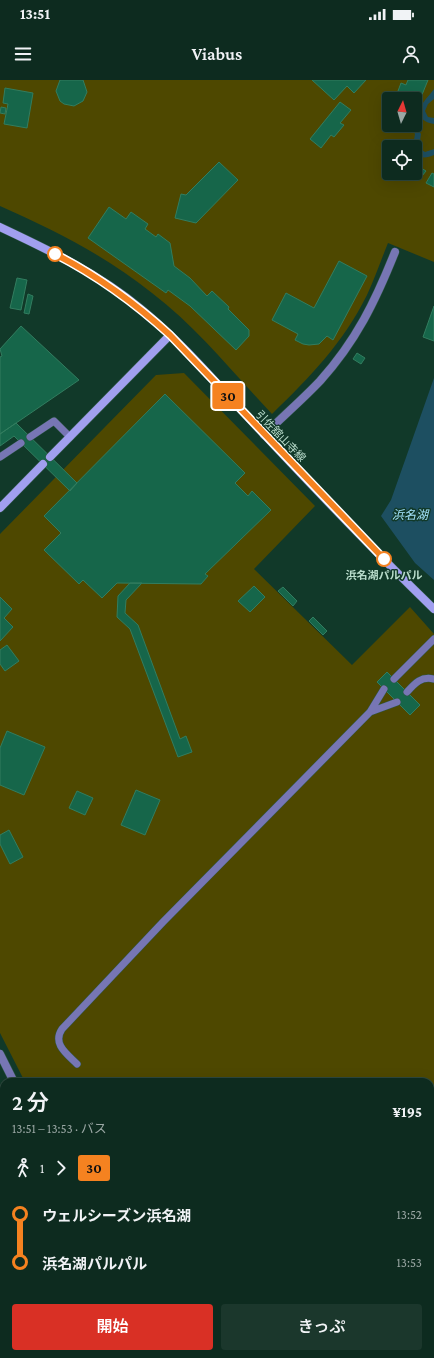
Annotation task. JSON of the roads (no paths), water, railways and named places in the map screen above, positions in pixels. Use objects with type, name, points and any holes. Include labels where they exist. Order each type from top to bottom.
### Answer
[{"type":"main road","name":"引佐舘山寺線","points":[[0,228],[68,261],[107,284],[140,308],[170,335],[264,435],[434,609]]},
{"type":"main road","points":[[50,457],[170,335]]},
{"type":"main road","points":[[0,508],[43,464]]},
{"type":"street","points":[[264,435],[319,382],[343,353],[377,298],[395,252]]},
{"type":"street","points":[[0,1054],[12,1078]]},
{"type":"lane","points":[[30,437],[54,421],[70,437]]},
{"type":"lane","points":[[0,457],[21,443]]},
{"type":"lane","points":[[394,680],[434,639]]},
{"type":"lane","points":[[407,692],[418,680],[424,678],[434,679]]},
{"type":"lane","points":[[77,1064],[62,1049],[58,1042],[58,1035],[62,1029],[163,922],[370,712],[384,689]]},
{"type":"lane","points":[[370,712],[397,702]]},
{"type":"water","points":[[434,89],[434,99],[428,104],[425,111],[428,117],[434,118],[434,124],[428,123],[422,118],[422,105]]},
{"type":"water","points":[[414,132],[420,132],[420,140],[414,140],[415,134]]},
{"type":"water","points":[[434,149],[434,155],[422,157],[422,150],[425,152]]},
{"type":"water","name":"浜名湖","points":[[434,378],[434,580],[415,563],[381,516],[391,500]]},
{"type":"place","name":"浜名湖パルパル","points":[[384,559]]}]
